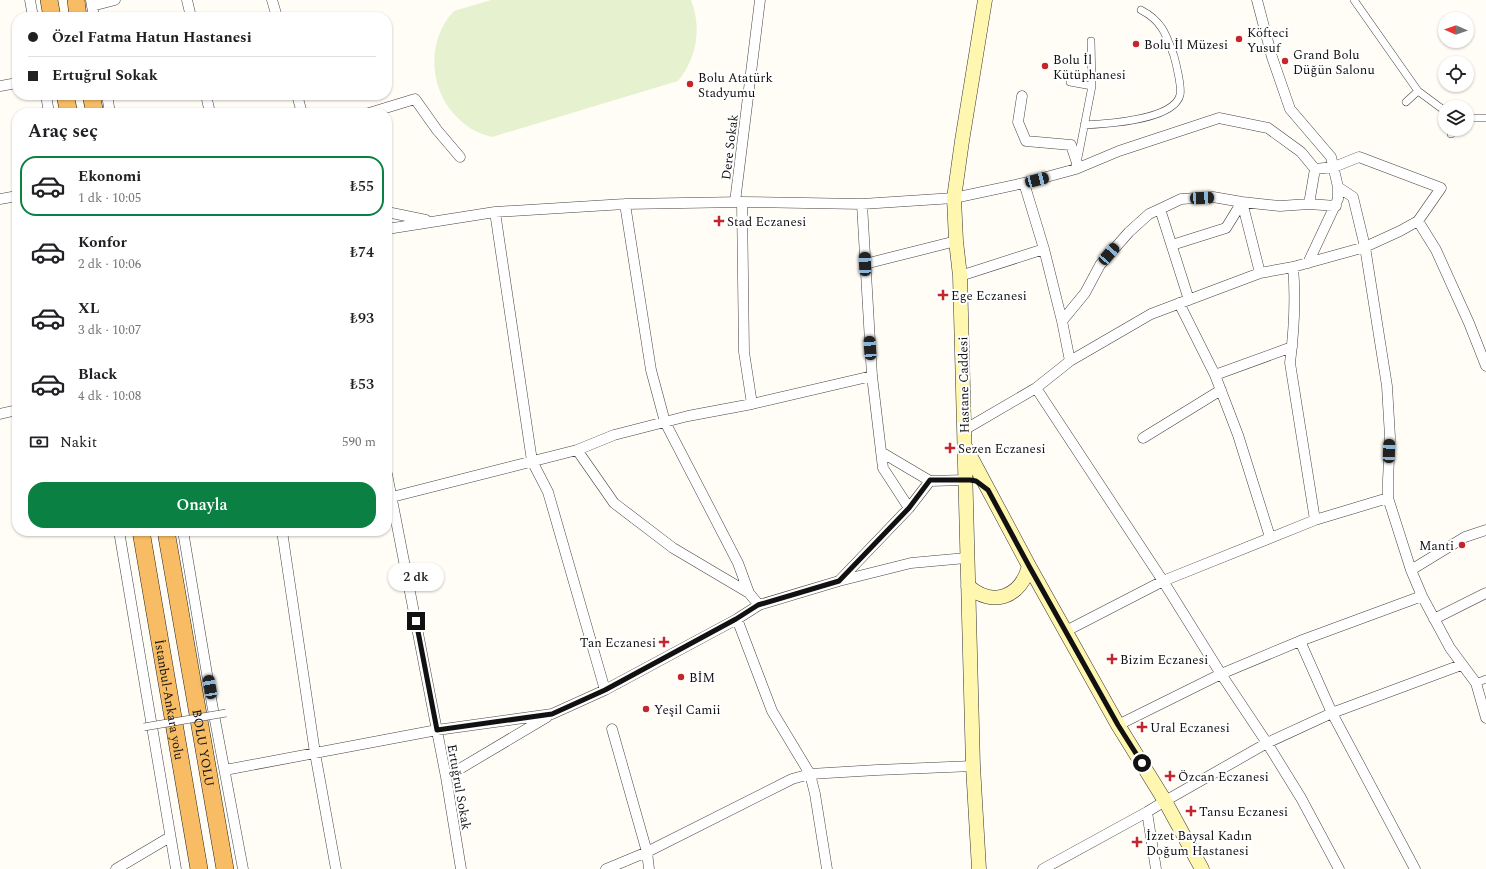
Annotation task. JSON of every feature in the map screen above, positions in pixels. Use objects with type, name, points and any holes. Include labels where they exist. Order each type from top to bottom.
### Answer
[{"type":"highway","points":[[49,0],[51,12]]},
{"type":"highway","points":[[76,0],[77,12]]},
{"type":"highway","name":"İstanbul-Ankara yolu","points":[[142,536],[199,869]]},
{"type":"highway","name":"BOLU YOLU","points":[[167,536],[225,869]]},
{"type":"main road","name":"Hastane Caddesi","points":[[985,0],[954,198],[956,241],[960,276],[964,445],[1029,566],[1118,725],[1165,801],[1202,869]]},
{"type":"main road","points":[[964,445],[973,766],[979,869]]},
{"type":"main road","points":[[965,480],[976,481],[988,490]]},
{"type":"main road","points":[[968,586],[975,592],[990,597],[1000,597],[1009,594],[1023,583],[1029,566]]},
{"type":"street","points":[[30,0],[31,12]]},
{"type":"street","points":[[91,3],[115,0]]},
{"type":"street","points":[[187,0],[190,12]]},
{"type":"street","points":[[272,0],[276,12]]},
{"type":"street","name":"Dere Sokak","points":[[752,404],[744,352],[738,202],[760,0]]},
{"type":"street","points":[[1257,0],[1272,56],[1290,109],[1332,162],[1338,187],[1338,199],[1336,206],[1308,263]]},
{"type":"street","points":[[1354,0],[1418,91],[1438,107]]},
{"type":"street","points":[[1084,125],[1123,122],[1146,117],[1167,110],[1176,103],[1181,94],[1175,60],[1167,35],[1161,25],[1151,15],[1141,10]]},
{"type":"street","points":[[1077,166],[1092,86],[1091,41]]},
{"type":"street","points":[[1070,82],[1092,86]]},
{"type":"street","points":[[0,86],[12,84]]},
{"type":"street","points":[[1406,102],[1418,91]]},
{"type":"street","points":[[1022,96],[1018,122],[1026,141],[1071,145],[1077,166]]},
{"type":"street","points":[[385,108],[415,99],[437,130],[460,157]]},
{"type":"street","points":[[392,228],[495,212],[625,204],[738,202],[862,204],[954,198],[1024,183],[1219,118],[1268,128],[1301,152],[1315,168]]},
{"type":"street","points":[[1474,118],[1486,118]]},
{"type":"street","points":[[964,430],[1036,388],[1070,361],[1152,314],[1260,273],[1293,267],[1364,247],[1400,231],[1418,221],[1441,188],[1359,157],[1332,162],[1315,168]]},
{"type":"street","points":[[1309,204],[1315,168]]},
{"type":"street","points":[[1024,183],[1044,249],[1062,321],[1070,361]]},
{"type":"street","points":[[1338,187],[1353,197],[1364,247],[1387,386],[1390,437],[1388,498],[1411,570],[1422,596],[1450,648],[1461,665],[1481,681],[1486,718]]},
{"type":"street","points":[[0,199],[12,197]]},
{"type":"street","points":[[1062,321],[1085,293],[1100,265],[1129,232],[1149,214],[1181,199],[1213,197],[1280,206],[1309,204],[1336,206]]},
{"type":"street","points":[[1172,245],[1226,228],[1242,202]]},
{"type":"street","points":[[1242,202],[1260,273]]},
{"type":"street","points":[[625,204],[651,370],[665,422],[738,563],[749,593],[758,605]]},
{"type":"street","points":[[862,204],[872,376],[883,468],[909,508]]},
{"type":"street","points":[[1160,209],[1172,245],[1184,301],[1238,435],[1270,537]]},
{"type":"street","points":[[495,212],[532,461],[548,492],[605,690]]},
{"type":"street","points":[[392,213],[432,221]]},
{"type":"street","points":[[1418,221],[1436,250],[1469,322],[1486,366]]},
{"type":"street","points":[[865,264],[956,241]]},
{"type":"street","points":[[960,276],[1044,249]]},
{"type":"street","points":[[1293,267],[1295,287],[1290,363],[1315,520]]},
{"type":"street","points":[[1215,375],[1292,347]]},
{"type":"street","points":[[392,497],[577,450],[614,435],[688,416],[752,404],[872,376]]},
{"type":"street","points":[[1036,388],[1267,743],[1301,798],[1339,869]]},
{"type":"street","points":[[1143,438],[1221,390]]},
{"type":"street","points":[[0,414],[12,411]]},
{"type":"street","points":[[577,450],[614,503],[673,548],[749,593]]},
{"type":"street","points":[[881,452],[930,480],[965,480]]},
{"type":"street","points":[[839,581],[909,508],[930,480]]},
{"type":"street","name":"Ertuğrul Sokak","points":[[392,497],[446,776],[461,869]]},
{"type":"street","points":[[1066,631],[1163,581],[1315,520],[1388,498]]},
{"type":"street","points":[[1411,570],[1465,538],[1486,530]]},
{"type":"street","points":[[120,536],[176,869]]},
{"type":"street","points":[[184,536],[243,869]]},
{"type":"street","points":[[283,536],[315,753],[336,869]]},
{"type":"street","points":[[446,776],[552,714],[605,690],[736,619],[758,605],[839,581],[911,563],[966,558]]},
{"type":"street","points":[[1434,619],[1486,593]]},
{"type":"street","points":[[1118,725],[1221,674],[1300,641],[1422,596]]},
{"type":"street","points":[[736,619],[772,711],[810,774],[815,794],[827,869]]},
{"type":"street","points":[[1300,641],[1332,713],[1415,869]]},
{"type":"street","points":[[1043,869],[1063,864],[1165,801],[1267,743],[1332,713],[1461,665]]},
{"type":"street","points":[[144,727],[226,713]]},
{"type":"street","points":[[225,770],[437,730],[552,714]]},
{"type":"street","points":[[612,729],[646,852],[649,869]]},
{"type":"street","points":[[606,869],[646,852],[792,779],[810,774],[973,766]]},
{"type":"street","points":[[1147,812],[1156,869]]},
{"type":"street","points":[[116,869],[170,837]]},
{"type":"green space","points":[[491,0],[691,0],[696,21],[696,42],[690,63],[678,81],[492,137],[471,129],[450,109],[442,96],[434,67],[438,37],[445,23],[454,11]]},
{"type":"place","name":"Köfteci Yusuf","points":[[1239,39]]},
{"type":"place","name":"Bolu İl Müzesi","points":[[1136,44]]},
{"type":"place","name":"Grand Bolu Düğün Salonu","points":[[1285,61]]},
{"type":"place","name":"Bolu İl Kütüphanesi","points":[[1045,66]]},
{"type":"place","name":"Bolu Atatürk Stadyumu","points":[[690,84]]},
{"type":"place","name":"Stad Eczanesi","points":[[719,221]]},
{"type":"place","name":"Ege Eczanesi","points":[[943,295]]},
{"type":"place","name":"Sezen Eczanesi","points":[[950,448]]},
{"type":"place","name":"Manti","points":[[1462,545]]},
{"type":"place","name":"Tan Eczanesi","points":[[664,642]]},
{"type":"place","name":"Bizim Eczanesi","points":[[1112,659]]},
{"type":"place","name":"BİM","points":[[681,677]]},
{"type":"place","name":"Yeşil Camii","points":[[646,709]]},
{"type":"place","name":"Ural Eczanesi","points":[[1142,727]]},
{"type":"place","name":"Özcan Eczanesi","points":[[1170,776]]},
{"type":"place","name":"Tansu Eczanesi","points":[[1191,811]]},
{"type":"place","name":"İzzet Baysal Kadın Doğum Hastanesi","points":[[1137,842]]},
{"type":"route","points":[[416,621],[437,730],[552,714],[605,690],[736,619],[758,605],[839,581],[909,508],[930,480],[976,481],[988,490],[1118,725],[1142,763]]}]
